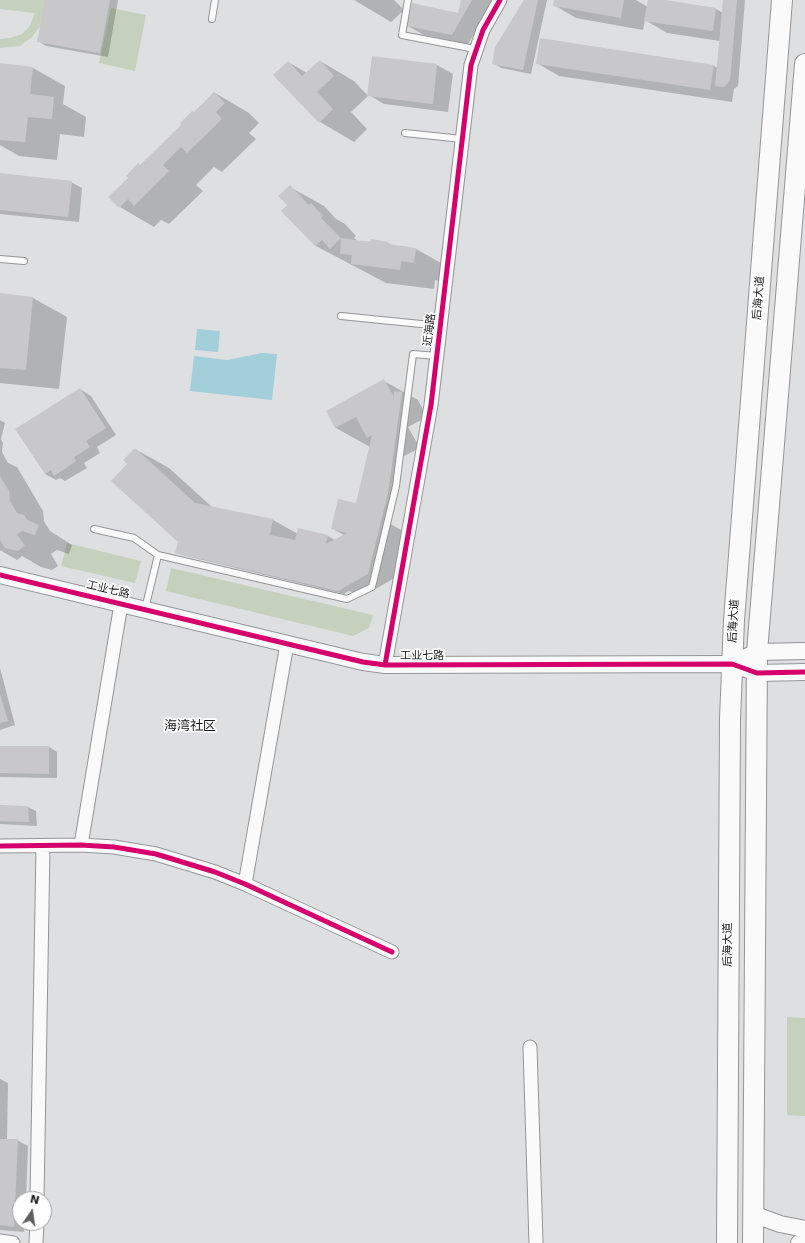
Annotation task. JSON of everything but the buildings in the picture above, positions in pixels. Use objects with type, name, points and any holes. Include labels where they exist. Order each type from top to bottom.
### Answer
[{"type":"main road","name":"后海大道","points":[[727,1243],[730,719],[734,607],[781,2]]},
{"type":"main road","points":[[753,1243],[757,673],[805,64]]},
{"type":"street","name":"近海路","points":[[385,665],[423,458],[441,326],[466,97],[475,49],[483,30],[500,0]]},
{"type":"street","name":"工业七路","points":[[0,575],[363,662],[385,665],[732,664],[757,673],[805,672]]},
{"type":"street","points":[[81,845],[121,604]]},
{"type":"street","points":[[245,884],[287,644]]},
{"type":"street","name":"工业七路","points":[[732,664],[758,652],[805,651]]},
{"type":"street","points":[[0,846],[81,845],[114,847],[156,854],[215,872],[245,884],[392,952]]},
{"type":"street","points":[[37,1191],[43,846]]},
{"type":"street","points":[[530,1047],[536,1243]]},
{"type":"street","points":[[753,1214],[780,1224],[805,1229]]},
{"type":"street","points":[[36,1243],[37,1231]]},
{"type":"street","points":[[0,1241],[13,1243]]},
{"type":"street","points":[[799,1243],[805,1243]]},
{"type":"lane","points":[[212,20],[215,0]]},
{"type":"lane","points":[[408,0],[402,35],[475,49]]},
{"type":"lane","points":[[405,133],[462,140]]},
{"type":"lane","points":[[0,259],[24,261]]},
{"type":"lane","points":[[341,316],[441,326]]},
{"type":"lane","points":[[94,529],[134,538],[158,555],[347,599],[372,587],[396,486],[413,354],[437,356]]},
{"type":"lane","points":[[145,609],[158,555]]},
{"type":"green space","points":[[0,0],[46,0],[41,25],[32,37],[20,46],[0,48],[0,39],[10,38],[22,34],[30,26],[35,13],[0,9]]},
{"type":"green space","points":[[111,8],[146,15],[135,71],[99,63]]},
{"type":"green space","points":[[67,543],[141,561],[135,583],[61,566]]},
{"type":"green space","points":[[171,568],[373,615],[369,628],[353,636],[166,591]]},
{"type":"green space","points":[[787,1017],[805,1018],[805,1116],[787,1115]]},
{"type":"water","points":[[197,329],[220,331],[218,352],[195,350]]},
{"type":"water","points":[[262,353],[277,354],[272,400],[190,391],[194,356],[227,360]]},
{"type":"cycle path","points":[[385,665],[431,405],[471,65],[483,30],[500,0]]},
{"type":"cycle path","points":[[0,575],[363,662],[385,665],[732,664],[757,673],[805,672]]},
{"type":"cycle path","points":[[0,846],[81,845],[114,847],[156,854],[215,872],[245,884],[392,952]]},
{"type":"district","name":"海湾社区","points":[[190,727]]}]
